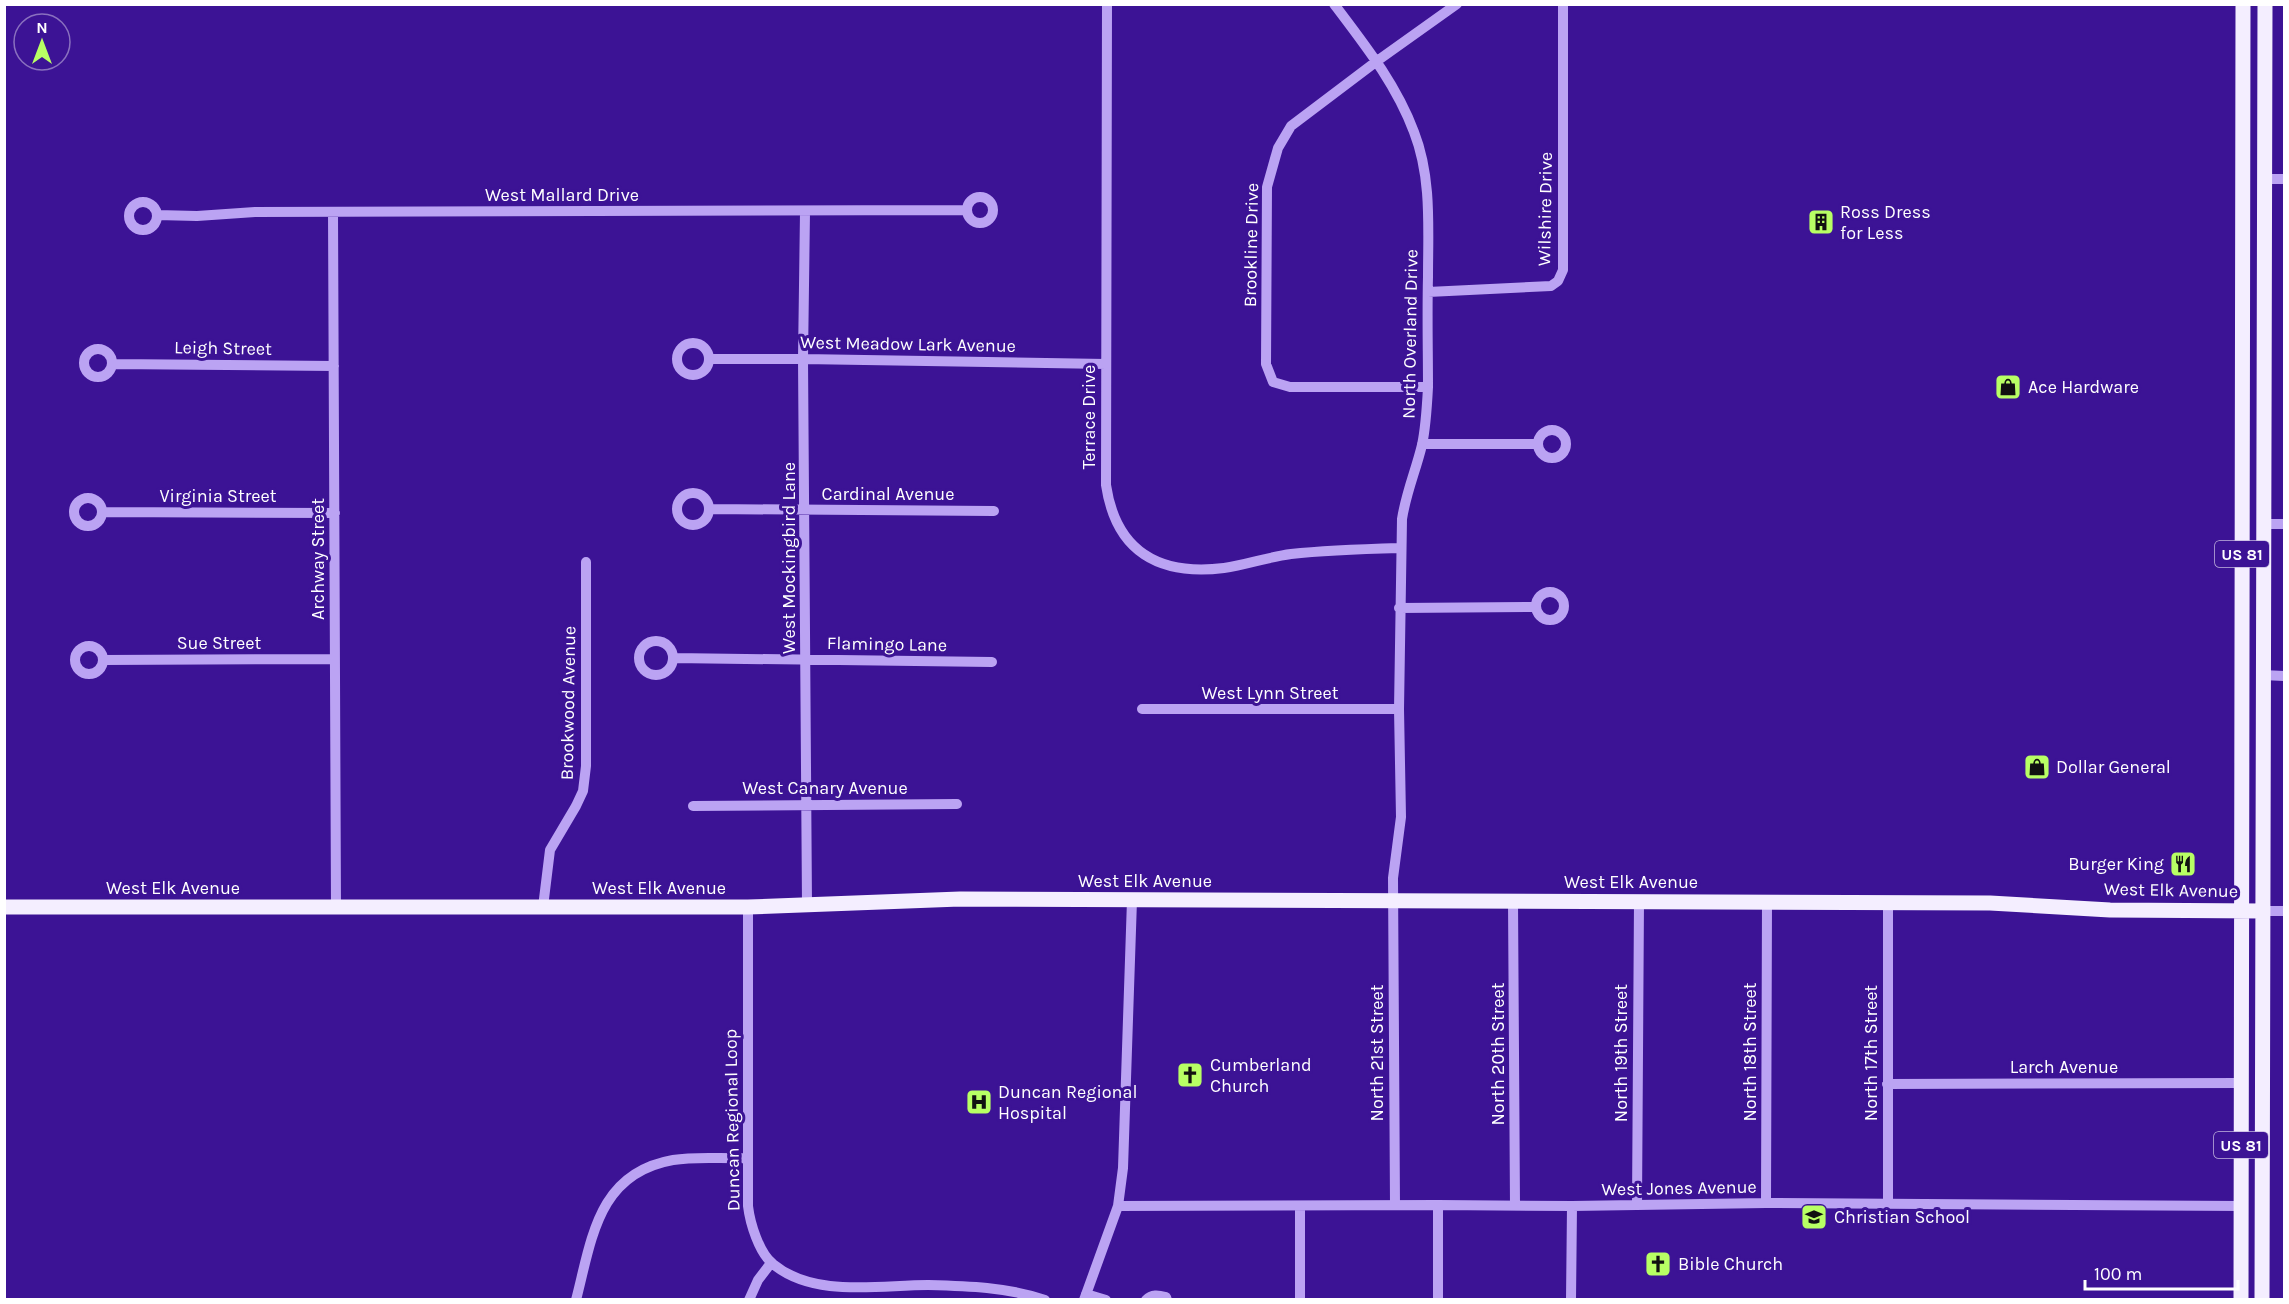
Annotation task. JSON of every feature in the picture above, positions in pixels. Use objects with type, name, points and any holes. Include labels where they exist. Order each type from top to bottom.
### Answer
[{"type":"main road","name":"US 81","points":[[2241,1299],[2243,4]]},
{"type":"main road","name":"US 81","points":[[2262,1299],[2265,4]]},
{"type":"main road","points":[[2242,357],[2264,357]]},
{"type":"main road","points":[[2242,656],[2264,656]]},
{"type":"main road","name":"West Elk Avenue","points":[[4,907],[748,907],[960,899],[1888,902],[1990,903],[2110,910],[2262,911]]},
{"type":"main road","points":[[2241,1172],[2262,1172]]},
{"type":"street","name":"Terrace Drive","points":[[1107,4],[1106,485],[1109,506],[1116,522],[1131,544],[1148,558],[1167,567],[1193,570],[1224,568],[1290,555],[1401,548]]},
{"type":"street","name":"North Overland Drive","points":[[1334,4],[1377,61],[1401,101],[1415,134],[1425,177],[1428,216],[1428,387],[1422,444],[1406,496],[1402,519],[1399,709],[1401,817],[1393,878],[1393,901]]},
{"type":"street","name":"Brookline Drive","points":[[1428,387],[1290,387],[1273,382],[1266,364],[1267,187],[1278,148],[1291,126],[1457,4]]},
{"type":"street","name":"Wilshire Drive","points":[[1428,292],[1551,286],[1558,280],[1563,270],[1563,4]]},
{"type":"street","points":[[2265,180],[2284,178]]},
{"type":"street","name":"West Mallard Drive","points":[[157,215],[197,216],[255,212],[967,210]]},
{"type":"street","name":"Archway Street","points":[[333,212],[336,908]]},
{"type":"street","name":"West Mockingbird Lane","points":[[805,212],[803,358],[807,904]]},
{"type":"street","name":"West Meadow Lark Avenue","points":[[710,359],[803,358],[1106,364]]},
{"type":"street","name":"Leigh Street","points":[[111,364],[334,366]]},
{"type":"street","points":[[1422,444],[1538,444]]},
{"type":"street","name":"Cardinal Avenue","points":[[709,509],[994,511]]},
{"type":"street","name":"Virginia Street","points":[[102,512],[335,513]]},
{"type":"street","points":[[2264,524],[2284,524]]},
{"type":"street","name":"Brookwood Avenue","points":[[543,908],[550,850],[583,791],[586,766],[586,562]]},
{"type":"street","points":[[1400,608],[1536,607]]},
{"type":"street","name":"Flamingo Lane","points":[[673,658],[992,662]]},
{"type":"street","name":"Sue Street","points":[[103,660],[334,659]]},
{"type":"street","points":[[2263,675],[2284,676]]},
{"type":"street","name":"West Lynn Street","points":[[1142,709],[1399,709]]},
{"type":"street","name":"West Canary Avenue","points":[[693,806],[957,804]]},
{"type":"street","points":[[1106,1299],[1085,1297],[1118,1206],[1123,1168],[1132,900]]},
{"type":"street","name":"North 21st Street","points":[[1393,901],[1395,1205]]},
{"type":"street","name":"North 19th Street","points":[[1637,1205],[1639,901]]},
{"type":"street","name":"North 18th Street","points":[[1767,901],[1767,1203]]},
{"type":"street","name":"North 20th Street","points":[[1513,902],[1515,1205]]},
{"type":"street","name":"North 17th Street","points":[[1888,902],[1888,1204]]},
{"type":"street","name":"Duncan Regional Loop","points":[[748,907],[748,1206],[750,1225],[771,1263]]},
{"type":"street","name":"West Elk Avenue","points":[[2262,911],[2284,911]]},
{"type":"street","name":"Larch Avenue","points":[[1887,1084],[2241,1083]]},
{"type":"street","points":[[576,1299],[594,1231],[604,1205],[618,1187],[652,1165],[675,1160],[747,1158]]},
{"type":"street","name":"West Jones Avenue","points":[[1118,1206],[1572,1206],[1767,1203],[2241,1206]]},
{"type":"street","points":[[1438,1205],[1438,1299]]},
{"type":"street","points":[[1571,1299],[1572,1206]]},
{"type":"street","points":[[1300,1207],[1300,1299]]},
{"type":"street","points":[[749,1299],[758,1280],[771,1263],[803,1280],[830,1286],[974,1286],[1008,1290],[1045,1299]]},
{"type":"street","points":[[1146,1299],[1157,1295],[1167,1299]]},
{"type":"place","name":"Ross Dress for Less","points":[[1821,222]]},
{"type":"place","name":"Ace Hardware","points":[[2008,387]]},
{"type":"place","name":"Dollar General","points":[[2037,767]]},
{"type":"place","name":"Burger King","points":[[2183,864]]},
{"type":"place","name":"Cumberland Church","points":[[1190,1075]]},
{"type":"place","name":"Duncan Regional Hospital","points":[[979,1102]]},
{"type":"place","name":"Christian School","points":[[1814,1217]]},
{"type":"place","name":"Bible Church","points":[[1658,1264]]}]
